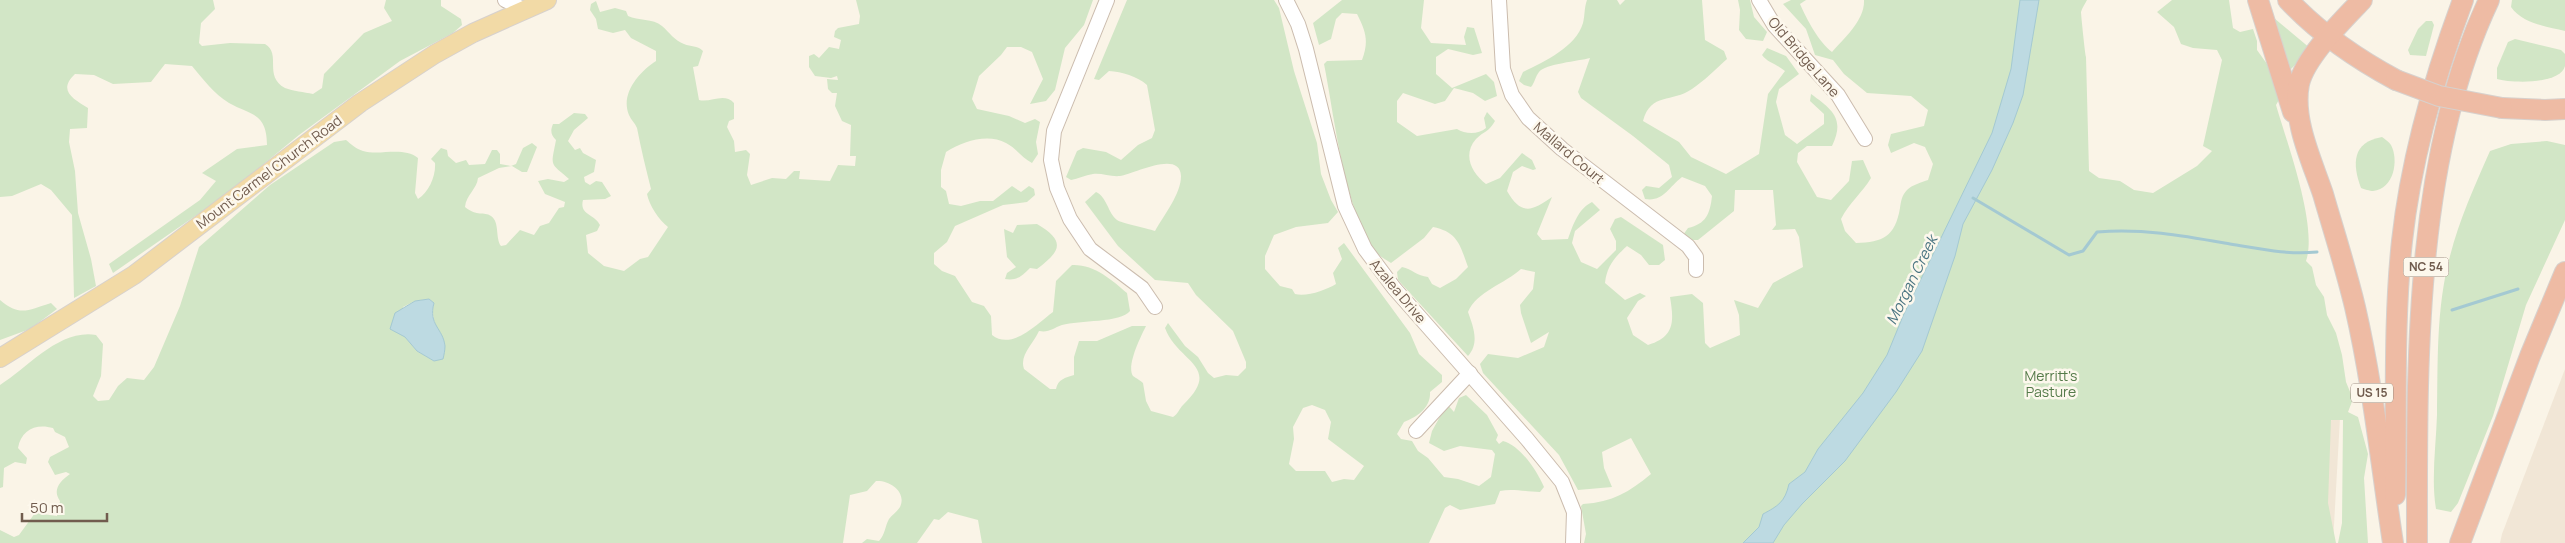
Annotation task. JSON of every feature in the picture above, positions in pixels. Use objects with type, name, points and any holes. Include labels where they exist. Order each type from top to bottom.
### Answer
[{"type":"highway","name":"US 15","points":[[2258,0],[2294,115],[2302,128],[2339,245],[2355,306],[2377,424],[2394,543]]},
{"type":"highway","points":[[2288,0],[2328,39],[2363,62],[2396,80],[2439,96],[2502,108],[2565,109]]},
{"type":"highway","points":[[2302,128],[2298,98],[2301,78],[2308,64],[2362,0]]},
{"type":"highway","name":"NC 54","points":[[2394,543],[2397,315],[2402,242],[2411,184],[2432,88],[2462,0]]},
{"type":"highway","name":"NC 54","points":[[2417,543],[2420,378],[2430,224],[2439,156],[2450,105],[2460,72],[2489,0]]},
{"type":"highway","points":[[2460,543],[2527,365],[2565,272]]},
{"type":"main road","name":"Mount Carmel Church Road","points":[[0,358],[134,275],[360,103],[434,54],[472,33],[547,0]]},
{"type":"street","points":[[505,0],[525,10]]},
{"type":"street","points":[[1108,0],[1054,131],[1051,160],[1056,188],[1070,219],[1090,249],[1142,288],[1156,307]]},
{"type":"street","name":"Azalea Drive","points":[[1286,0],[1298,24],[1337,180],[1354,229],[1374,264],[1562,482],[1574,512],[1573,543]]},
{"type":"street","name":"Mallard Court","points":[[1499,0],[1503,69],[1512,95],[1528,118],[1562,149],[1688,246],[1696,257],[1696,270]]},
{"type":"street","name":"Old Bridge Lane","points":[[1759,0],[1774,25],[1838,95],[1865,139]]},
{"type":"street","points":[[1416,431],[1470,374]]},
{"type":"shaded area","points":[[2565,369],[2565,543],[2500,543],[2502,534]]},
{"type":"shaded area","points":[[2341,400],[2333,543],[2274,543],[2314,456]]},
{"type":"green space","points":[[0,0],[213,0],[215,9],[201,23],[199,43],[202,46],[230,43],[265,44],[272,53],[273,71],[279,83],[288,89],[313,94],[322,88],[324,74],[364,33],[392,21],[384,8],[386,0],[441,0],[441,6],[461,19],[462,25],[453,33],[400,61],[299,135],[227,194],[113,273],[109,264],[200,200],[216,181],[202,173],[237,149],[267,145],[266,134],[261,120],[218,95],[192,66],[165,64],[151,82],[113,84],[94,75],[75,74],[67,85],[68,90],[73,98],[88,108],[87,128],[70,129],[69,142],[75,171],[78,213],[91,259],[96,286],[74,298],[72,215],[51,190],[41,184],[12,196],[0,197]]},
{"type":"green space","points":[[856,0],[1093,0],[1084,25],[1065,48],[1055,90],[1046,101],[1030,104],[1043,79],[1032,52],[1021,47],[1007,47],[979,76],[972,99],[977,109],[1009,116],[1025,123],[1035,119],[1040,122],[1036,142],[1038,154],[1032,163],[1010,145],[991,139],[968,142],[946,152],[941,170],[941,187],[946,191],[949,204],[961,206],[980,201],[993,201],[1012,186],[1021,192],[1029,186],[1034,189],[1035,195],[1027,202],[1003,205],[955,226],[947,242],[934,253],[934,264],[942,271],[955,276],[972,302],[984,306],[991,316],[992,335],[1008,340],[1024,334],[1053,312],[1056,281],[1072,265],[1088,267],[1102,274],[1127,293],[1130,311],[1118,318],[1069,323],[1048,331],[1039,331],[1025,354],[1024,369],[1050,389],[1056,389],[1060,381],[1074,375],[1074,357],[1079,341],[1097,341],[1132,326],[1146,326],[1135,351],[1131,371],[1133,376],[1143,383],[1146,401],[1151,411],[1173,417],[1194,392],[1199,381],[1198,372],[1194,365],[1171,339],[1165,328],[1168,323],[1185,346],[1198,357],[1208,373],[1214,378],[1226,375],[1238,376],[1246,368],[1246,362],[1233,331],[1196,295],[1188,283],[1155,280],[1118,246],[1085,202],[1096,192],[1103,198],[1117,220],[1155,231],[1178,190],[1181,176],[1179,168],[1173,164],[1164,164],[1120,176],[1093,174],[1071,180],[1066,177],[1077,151],[1083,148],[1106,152],[1121,160],[1138,145],[1152,138],[1155,130],[1147,85],[1124,73],[1109,71],[1099,80],[1094,79],[1127,0],[1274,0],[1279,8],[1294,71],[1317,143],[1321,174],[1338,212],[1328,223],[1296,227],[1274,235],[1265,256],[1265,269],[1280,286],[1292,289],[1295,294],[1305,295],[1322,291],[1336,284],[1333,273],[1342,259],[1338,248],[1344,243],[1410,333],[1419,354],[1442,375],[1442,382],[1430,392],[1430,398],[1426,407],[1418,415],[1404,422],[1397,434],[1401,439],[1412,441],[1418,451],[1428,458],[1444,477],[1458,479],[1479,486],[1491,477],[1495,454],[1492,450],[1460,446],[1444,451],[1429,443],[1432,431],[1447,404],[1454,412],[1459,398],[1466,395],[1487,415],[1498,435],[1496,440],[1499,444],[1503,441],[1516,448],[1533,467],[1544,487],[1540,492],[1500,491],[1495,504],[1460,510],[1450,505],[1445,508],[1429,543],[982,543],[978,520],[948,512],[939,520],[934,519],[917,543],[862,543],[867,539],[879,541],[883,536],[889,519],[899,509],[902,502],[896,488],[887,483],[876,481],[867,491],[850,495],[843,543],[0,543],[0,530],[14,537],[19,535],[35,513],[57,516],[60,501],[57,489],[60,483],[70,474],[66,472],[55,475],[48,462],[50,457],[69,447],[65,437],[55,432],[53,428],[35,427],[26,432],[18,448],[27,458],[26,464],[15,462],[4,468],[3,487],[0,488],[0,385],[57,343],[82,335],[96,335],[103,344],[101,376],[93,396],[98,401],[109,400],[118,386],[127,378],[144,380],[154,367],[180,306],[199,247],[270,185],[334,142],[346,140],[363,151],[377,153],[398,152],[412,154],[418,158],[415,193],[418,199],[431,183],[435,163],[431,159],[441,148],[447,150],[448,156],[456,163],[466,160],[469,165],[485,164],[492,150],[497,150],[500,154],[500,164],[511,166],[516,164],[523,148],[532,143],[537,147],[527,172],[522,172],[512,166],[499,168],[478,178],[466,203],[465,207],[469,210],[491,216],[494,219],[501,246],[506,245],[520,230],[534,235],[540,226],[549,223],[559,208],[564,207],[565,202],[545,194],[538,181],[548,179],[564,182],[569,179],[553,163],[556,140],[551,131],[553,124],[559,124],[574,113],[585,114],[588,118],[574,130],[568,141],[575,150],[580,148],[583,153],[596,160],[594,172],[584,177],[585,182],[590,185],[596,181],[602,182],[611,196],[605,199],[583,200],[582,205],[585,212],[598,221],[600,225],[597,231],[586,235],[588,253],[604,266],[624,271],[640,259],[648,257],[668,227],[655,212],[648,198],[647,194],[651,189],[637,128],[630,117],[627,107],[627,99],[633,84],[643,71],[656,61],[656,51],[631,38],[625,30],[613,33],[598,29],[596,19],[590,10],[591,4],[596,1],[600,12],[615,8],[626,11],[628,16],[632,18],[658,23],[681,43],[703,51],[698,66],[693,67],[699,100],[726,98],[734,103],[734,119],[729,121],[727,127],[734,141],[735,152],[746,150],[750,154],[747,175],[751,185],[772,178],[786,179],[794,171],[800,171],[799,179],[830,181],[838,165],[855,166],[856,156],[850,156],[851,125],[842,121],[835,106],[837,93],[832,93],[828,89],[827,79],[838,80],[837,76],[831,78],[815,76],[809,67],[809,56],[814,54],[819,58],[829,47],[839,49],[841,40],[834,37],[835,31],[838,28],[859,24],[860,16]],"holes":[[[429,299],[434,303],[434,320],[445,345],[434,361],[417,351],[405,337],[403,307],[415,301]],[[1312,405],[1325,410],[1331,422],[1328,439],[1364,466],[1354,480],[1344,479],[1332,482],[1325,471],[1296,471],[1289,464],[1294,439],[1293,427],[1303,408]]]},
{"type":"green space","name":"Merritt's Pasture","points":[[1342,0],[1424,0],[1421,28],[1431,43],[1466,45],[1464,37],[1467,27],[1474,28],[1482,53],[1473,55],[1448,49],[1436,57],[1436,74],[1452,88],[1486,74],[1494,82],[1497,96],[1485,101],[1473,93],[1454,88],[1445,101],[1435,104],[1403,93],[1397,101],[1397,122],[1417,136],[1457,129],[1468,133],[1475,133],[1486,128],[1484,118],[1487,112],[1495,121],[1493,125],[1476,139],[1472,145],[1469,157],[1473,169],[1481,180],[1486,184],[1500,178],[1522,153],[1532,160],[1536,169],[1533,170],[1522,166],[1513,172],[1507,191],[1517,204],[1527,209],[1538,206],[1552,197],[1537,234],[1542,240],[1568,239],[1580,213],[1592,202],[1600,210],[1575,231],[1572,243],[1581,262],[1597,269],[1616,250],[1616,241],[1610,229],[1615,219],[1621,217],[1663,245],[1665,260],[1659,265],[1649,265],[1641,255],[1627,246],[1612,263],[1607,272],[1605,283],[1625,300],[1640,293],[1646,296],[1638,301],[1627,318],[1633,335],[1648,345],[1663,338],[1671,327],[1670,297],[1692,294],[1703,303],[1705,343],[1710,348],[1740,335],[1739,315],[1734,300],[1758,308],[1773,283],[1803,267],[1799,237],[1795,229],[1772,230],[1776,225],[1773,190],[1735,190],[1734,211],[1698,240],[1688,240],[1683,235],[1688,228],[1699,224],[1706,217],[1712,196],[1705,186],[1682,177],[1661,196],[1645,199],[1642,190],[1646,186],[1659,188],[1672,177],[1669,165],[1581,98],[1578,92],[1590,58],[1542,69],[1531,87],[1519,81],[1523,72],[1558,53],[1574,39],[1583,23],[1587,0],[1617,0],[1620,5],[1625,0],[1702,0],[1705,40],[1724,51],[1727,59],[1692,89],[1677,96],[1663,99],[1651,106],[1643,121],[1679,142],[1691,157],[1726,174],[1759,154],[1768,94],[1785,71],[1762,55],[1767,48],[1786,56],[1799,74],[1779,89],[1776,102],[1785,135],[1797,144],[1824,124],[1824,114],[1810,101],[1811,94],[1831,110],[1837,122],[1836,137],[1832,146],[1807,146],[1798,153],[1797,162],[1817,197],[1831,200],[1849,181],[1852,161],[1863,160],[1871,178],[1841,219],[1845,231],[1856,243],[1874,241],[1891,232],[1898,218],[1905,192],[1914,185],[1928,180],[1933,164],[1925,147],[1914,143],[1891,153],[1888,145],[1891,134],[1924,126],[1928,110],[1911,96],[1867,93],[1844,74],[1833,60],[1815,55],[1806,29],[1783,4],[1791,0],[1806,0],[1800,4],[1806,17],[1818,37],[1832,52],[1857,22],[1861,15],[1864,0],[2087,0],[2081,12],[2086,57],[2089,171],[2099,178],[2120,181],[2134,190],[2153,193],[2197,166],[2212,151],[2203,146],[2222,60],[2217,50],[2193,48],[2181,44],[2174,27],[2157,12],[2172,0],[2229,0],[2233,28],[2240,32],[2253,29],[2257,41],[2257,50],[2267,64],[2280,98],[2276,105],[2305,206],[2309,246],[2306,261],[2312,267],[2316,285],[2324,297],[2327,315],[2336,333],[2346,382],[2353,399],[2348,412],[2358,417],[2368,454],[2364,478],[2368,543],[2338,543],[2342,523],[2343,420],[2331,420],[2328,503],[2336,543],[1584,543],[1586,534],[1581,506],[1620,495],[1651,474],[1631,438],[1602,452],[1604,468],[1612,487],[1578,490],[1559,455],[1483,373],[1480,364],[1488,354],[1518,358],[1544,347],[1549,332],[1531,343],[1520,305],[1533,289],[1535,272],[1521,269],[1484,293],[1472,305],[1468,312],[1475,340],[1472,351],[1468,356],[1398,280],[1397,272],[1402,267],[1406,268],[1428,277],[1432,284],[1440,288],[1456,279],[1468,267],[1463,252],[1453,236],[1448,232],[1433,227],[1424,238],[1391,263],[1378,254],[1357,216],[1349,191],[1342,164],[1324,64],[1327,61],[1362,60],[1366,42],[1363,26],[1357,14],[1342,13],[1336,19],[1331,39],[1319,45],[1313,23]]},
{"type":"green space","points":[[1738,0],[1750,0],[1754,17],[1767,32],[1763,41],[1746,39],[1739,30],[1740,10]]},
{"type":"green space","points":[[2512,0],[2565,0],[2565,31],[2528,21],[2511,7]]},
{"type":"green space","points":[[2274,18],[2311,49],[2290,70]]},
{"type":"green space","points":[[2426,21],[2432,21],[2434,25],[2426,56],[2410,55],[2408,50],[2418,29]]},
{"type":"green space","points":[[2515,39],[2561,50],[2565,54],[2565,66],[2554,77],[2545,80],[2523,82],[2497,79],[2497,68],[2508,42]]},
{"type":"green space","points":[[2382,137],[2390,144],[2393,151],[2395,158],[2393,173],[2386,185],[2380,189],[2373,191],[2361,188],[2356,171],[2357,155],[2365,144]]},
{"type":"green space","points":[[2547,141],[2565,145],[2565,220],[2526,305],[2493,416],[2458,503],[2451,512],[2436,509],[2434,474],[2440,315],[2445,276],[2458,229],[2490,151],[2511,144]]},
{"type":"green space","points":[[1037,224],[1053,236],[1057,246],[1055,251],[1037,269],[1030,268],[1019,277],[1005,279],[1007,273],[1016,267],[1007,257],[1004,229],[1013,233],[1017,225]]},
{"type":"green space","points":[[0,300],[13,309],[19,310],[30,310],[51,303],[57,309],[30,329],[0,340]]},
{"type":"water","points":[[2020,0],[2039,0],[2023,95],[1992,170],[1963,224],[1955,256],[1922,351],[1896,392],[1845,461],[1802,504],[1784,525],[1773,543],[1743,543],[1759,527],[1763,514],[1777,506],[1783,499],[1789,484],[1805,472],[1818,449],[1863,393],[1887,355],[1903,316],[1992,133],[2011,69]]},
{"type":"water","points":[[429,299],[434,303],[434,322],[442,335],[445,346],[443,359],[434,361],[417,351],[405,337],[390,329],[395,313],[415,301]]},
{"type":"waterway","points":[[1973,198],[2069,255],[2083,251],[2097,232],[2114,231],[2197,238],[2263,250],[2317,252]]},
{"type":"waterway","points":[[2452,310],[2518,289]]},
{"type":"water label","name":"Morgan Creek","points":[[1912,280]]}]
